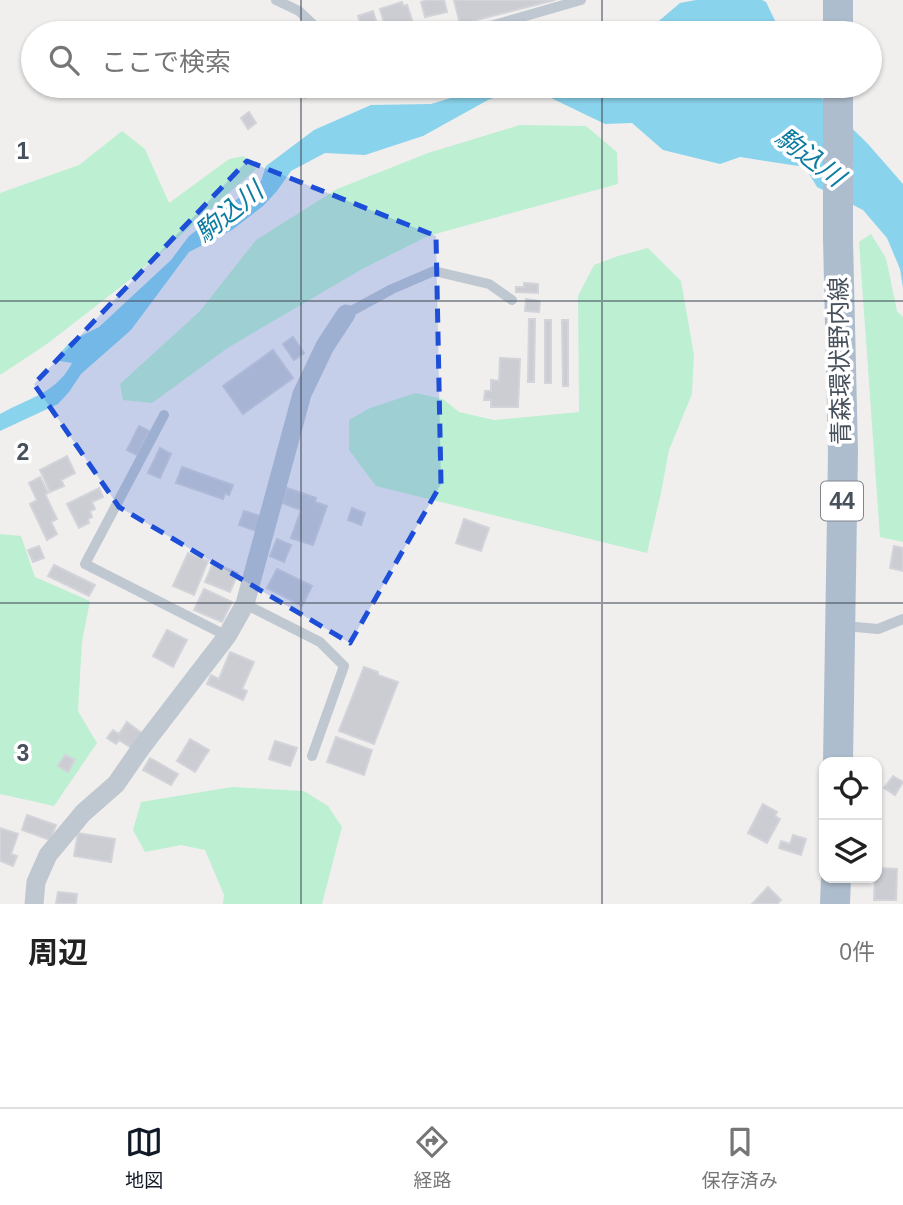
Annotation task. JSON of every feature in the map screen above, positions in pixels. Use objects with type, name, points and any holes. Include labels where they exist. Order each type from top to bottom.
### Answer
[{"type":"main road","points":[[838,0],[838,21]]},
{"type":"main road","name":"青森環状野内線","points":[[838,98],[843,452],[838,757]]},
{"type":"main road","points":[[835,904],[836,883]]},
{"type":"street","points":[[34,904],[36,882],[47,855],[83,813],[116,784],[227,636],[245,604],[302,394],[325,346],[346,314]]},
{"type":"lane","points":[[276,0],[299,11],[309,21]]},
{"type":"lane","points":[[508,21],[581,0]]},
{"type":"lane","points":[[346,314],[433,271],[489,284],[512,300]]},
{"type":"lane","points":[[164,415],[85,564],[227,636]]},
{"type":"lane","points":[[245,604],[320,642],[344,666],[312,756]]},
{"type":"lane","points":[[840,625],[878,629],[903,619]]},
{"type":"highlighted area","points":[[247,161],[436,236],[441,484],[350,643],[119,507],[34,384]]},
{"type":"green space","points":[[520,125],[586,126],[617,152],[618,184],[428,236],[364,268],[229,347],[152,403],[123,400],[120,384],[200,311],[256,240],[337,189],[428,153]]},
{"type":"green space","points":[[122,131],[145,149],[169,203],[229,159],[244,156],[256,169],[132,278],[47,344],[0,375],[0,193],[79,165]]},
{"type":"green space","points":[[871,234],[886,258],[897,311],[903,317],[903,542],[880,537],[859,242]]},
{"type":"green space","points":[[648,248],[681,281],[694,355],[692,394],[669,450],[647,553],[376,486],[349,450],[349,420],[370,408],[416,393],[443,399],[459,412],[494,420],[579,412],[578,296],[594,265]]},
{"type":"green space","points":[[0,534],[21,536],[35,577],[90,601],[82,642],[78,711],[97,743],[54,806],[0,794]]},
{"type":"green space","points":[[232,787],[304,791],[328,806],[342,827],[322,904],[223,904],[224,895],[205,850],[181,845],[145,852],[133,830],[141,802]]},
{"type":"water","points":[[696,0],[762,0],[766,2],[775,21],[659,21],[680,3]]},
{"type":"water","name":"駒込川","points":[[450,98],[494,98],[423,136],[365,155],[325,153],[291,171],[263,206],[232,230],[189,252],[131,330],[81,374],[58,404],[0,431],[0,414],[50,389],[58,382],[72,363],[54,360],[71,341],[99,327],[171,260],[189,236],[261,181],[266,166],[314,130],[371,105],[431,104]]},
{"type":"water","name":"駒込川","points":[[551,98],[821,98],[868,144],[903,184],[903,288],[900,269],[887,238],[863,210],[817,187],[805,167],[740,157],[720,164],[663,150],[632,123],[605,124]]},
{"type":"building","points":[[444,0],[447,12],[425,17],[421,2]]},
{"type":"building","points":[[454,0],[555,0],[472,21],[459,21]]},
{"type":"building","points":[[402,2],[403,6],[407,5],[412,21],[384,21],[380,9]]},
{"type":"building","points":[[373,11],[376,21],[360,21],[358,16]]},
{"type":"building","points":[[249,112],[256,123],[248,129],[241,118]]},
{"type":"building","points":[[524,283],[538,284],[538,293],[516,292],[516,287],[524,287]]},
{"type":"building","points":[[526,299],[540,301],[539,312],[525,311]]},
{"type":"building","points":[[529,319],[535,319],[534,382],[528,382]]},
{"type":"building","points":[[545,320],[551,320],[551,383],[545,383]]},
{"type":"building","points":[[562,320],[568,320],[568,386],[563,386]]},
{"type":"building","points":[[293,337],[304,353],[294,360],[283,344]]},
{"type":"building","points":[[273,350],[293,378],[243,414],[223,386]]},
{"type":"building","points":[[500,358],[520,359],[518,407],[491,407],[491,400],[484,400],[485,391],[491,391],[491,380],[499,381]]},
{"type":"building","points":[[139,426],[149,431],[137,455],[127,450]]},
{"type":"building","points":[[160,448],[171,454],[160,478],[148,473]]},
{"type":"building","points":[[67,456],[75,473],[61,480],[64,486],[50,492],[40,470]]},
{"type":"building","points":[[182,467],[233,485],[229,495],[225,493],[223,499],[176,483]]},
{"type":"building","points":[[40,477],[57,519],[51,522],[57,534],[47,540],[30,504],[37,500],[29,483]]},
{"type":"building","points":[[99,488],[103,497],[92,502],[95,509],[90,511],[92,517],[88,519],[89,523],[79,528],[67,504]]},
{"type":"building","points":[[287,488],[316,498],[315,502],[327,506],[313,545],[291,538],[301,510],[282,503]]},
{"type":"building","points":[[352,508],[365,513],[361,525],[348,520]]},
{"type":"building","points":[[244,511],[263,517],[259,532],[239,525]]},
{"type":"building","points":[[464,519],[489,528],[481,551],[456,543]]},
{"type":"building","points":[[277,539],[291,545],[284,562],[270,556]]},
{"type":"building","points":[[39,546],[44,558],[33,562],[28,550]]},
{"type":"building","points":[[894,546],[903,548],[903,571],[890,568]]},
{"type":"building","points":[[188,553],[208,561],[194,595],[173,586]]},
{"type":"building","points":[[213,563],[238,573],[230,592],[205,582]]},
{"type":"building","points":[[54,565],[95,585],[89,596],[48,576]]},
{"type":"building","points":[[277,569],[312,586],[302,606],[267,588]]},
{"type":"building","points":[[204,589],[232,602],[222,622],[194,610]]},
{"type":"building","points":[[167,630],[187,640],[173,667],[153,656]]},
{"type":"building","points":[[230,652],[254,662],[242,689],[247,691],[243,700],[207,684],[211,675],[219,679]]},
{"type":"building","points":[[364,667],[398,682],[374,744],[339,731]]},
{"type":"building","points":[[127,722],[143,734],[133,749],[119,740],[116,744],[107,738],[113,730],[119,734]]},
{"type":"building","points":[[336,737],[372,750],[364,775],[327,762]]},
{"type":"building","points":[[190,739],[209,750],[195,772],[177,761]]},
{"type":"building","points":[[275,741],[297,748],[290,766],[269,759]]},
{"type":"building","points":[[65,755],[75,760],[68,772],[58,766]]},
{"type":"building","points":[[150,758],[178,774],[171,785],[143,770]]},
{"type":"building","points":[[893,776],[903,782],[895,795],[884,788]]},
{"type":"building","points":[[763,804],[777,812],[775,816],[780,819],[767,843],[748,833]]},
{"type":"building","points":[[27,815],[56,825],[50,840],[22,830]]},
{"type":"building","points":[[0,828],[18,834],[11,854],[17,856],[13,866],[0,861]]},
{"type":"building","points":[[78,833],[115,839],[111,862],[74,856]]},
{"type":"building","points":[[793,835],[806,839],[801,855],[779,848],[781,841],[790,844]]},
{"type":"building","points":[[882,868],[897,869],[896,900],[874,900],[875,883],[882,883]]},
{"type":"building","points":[[768,887],[781,900],[777,904],[752,904]]},
{"type":"building","points":[[58,892],[77,894],[76,904],[56,904]]}]
